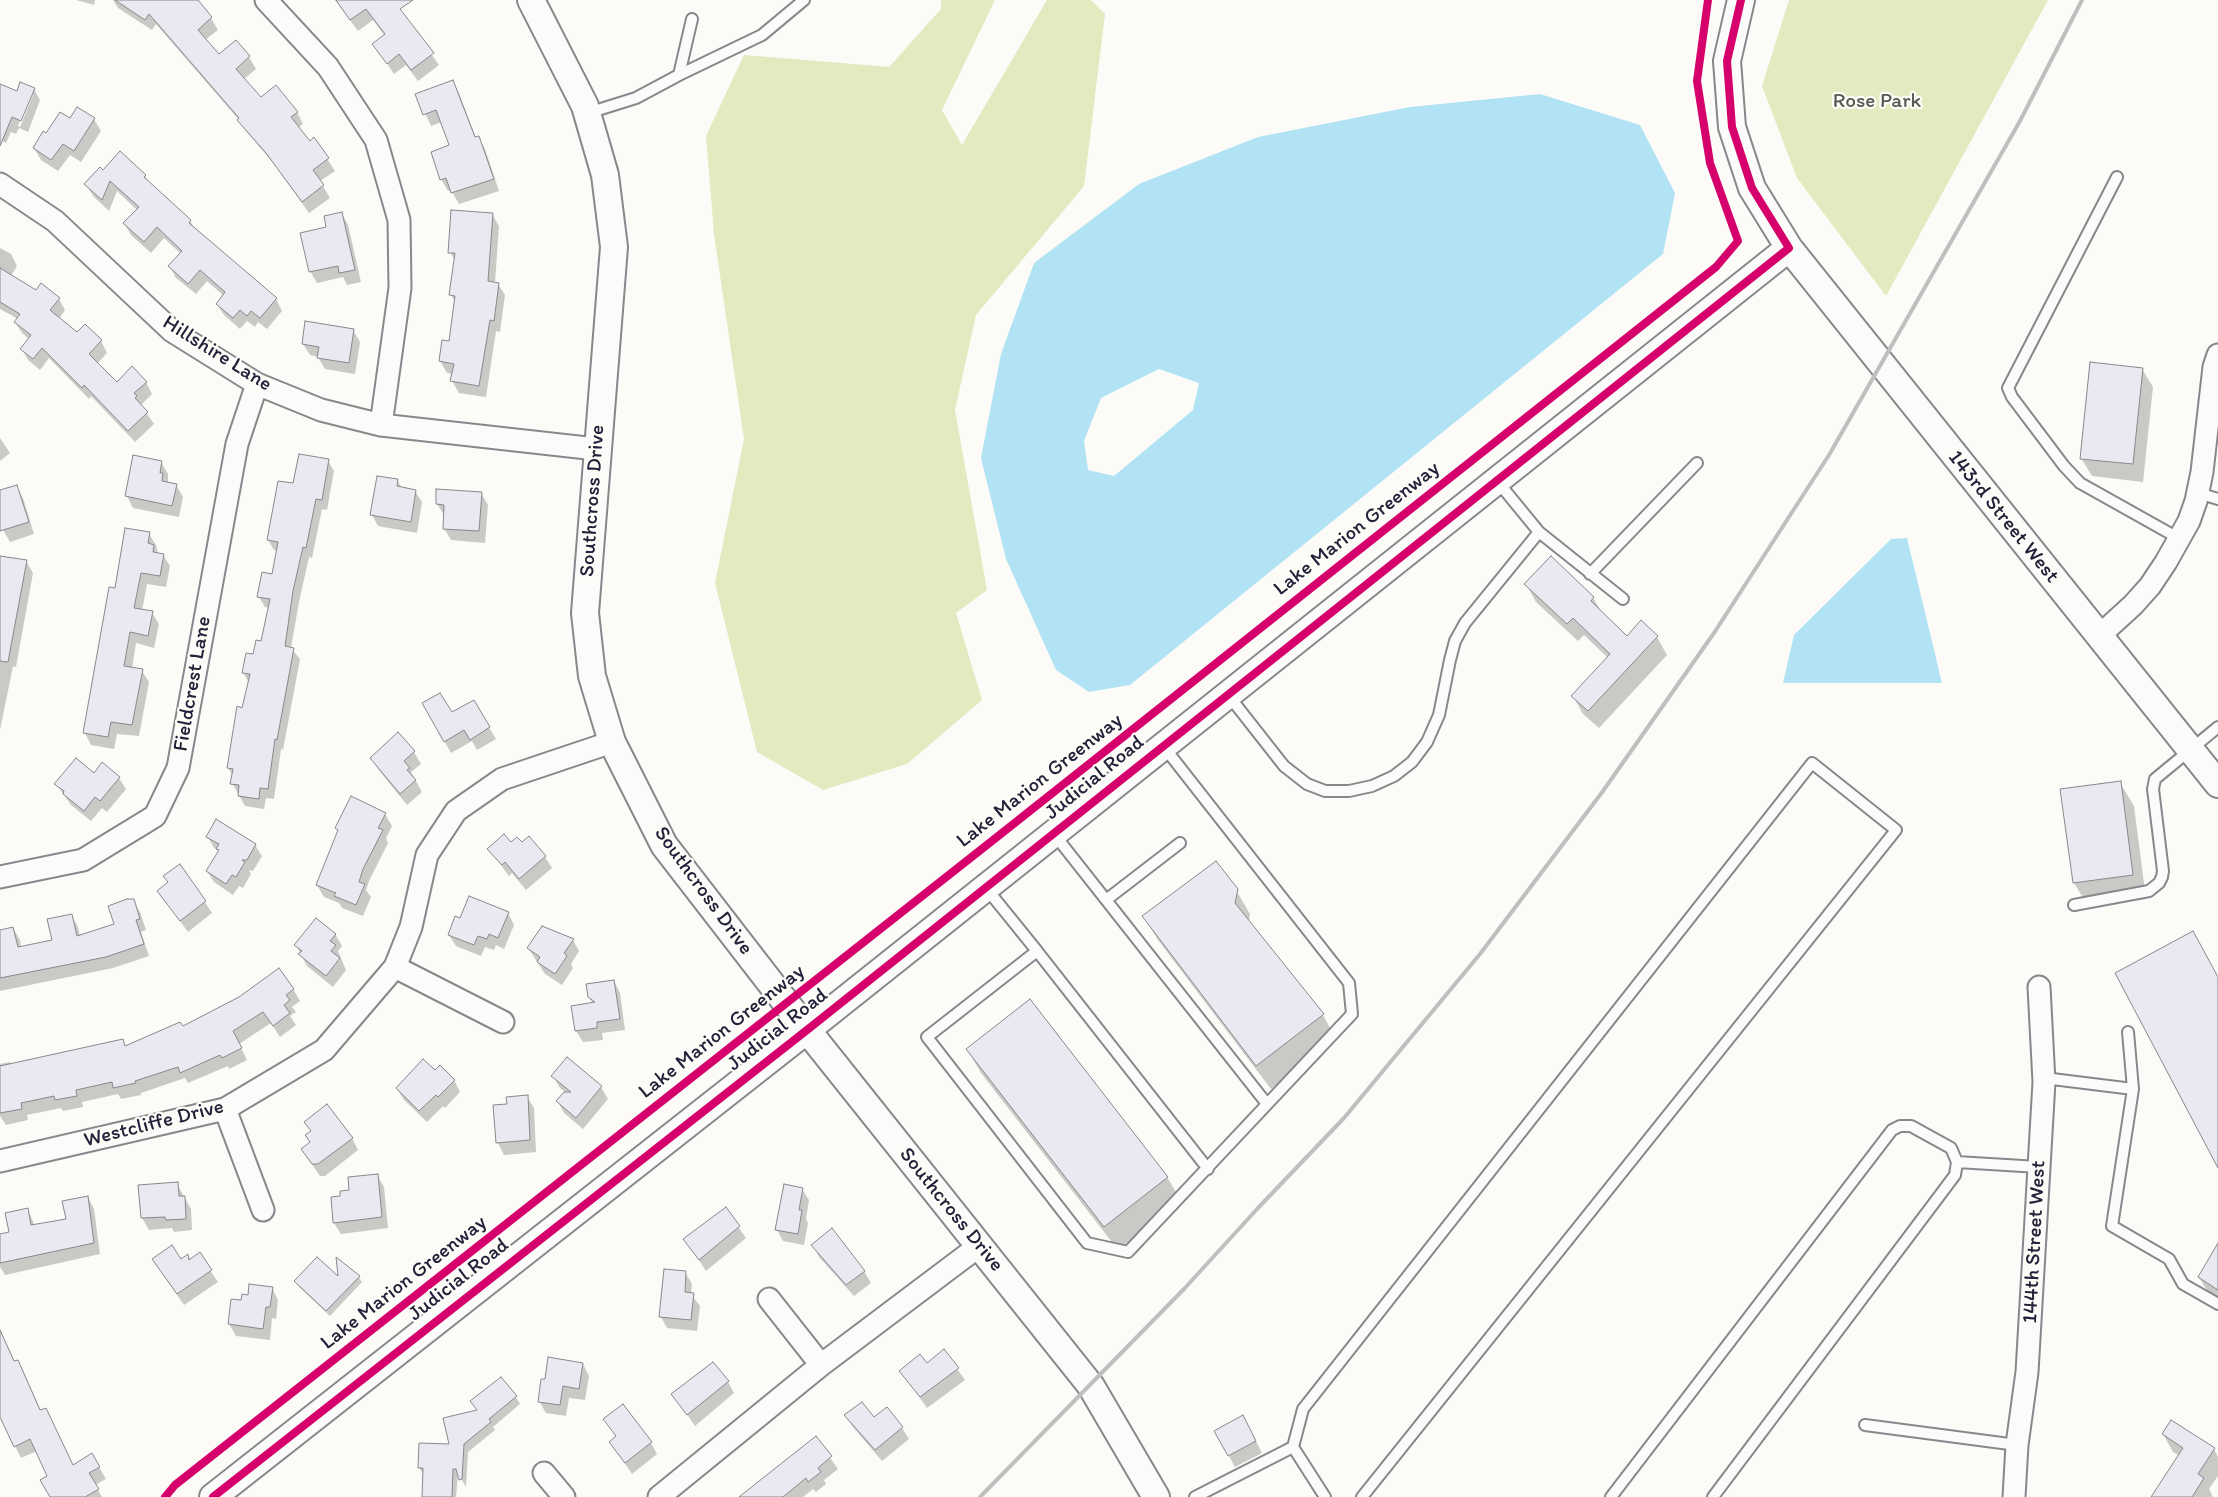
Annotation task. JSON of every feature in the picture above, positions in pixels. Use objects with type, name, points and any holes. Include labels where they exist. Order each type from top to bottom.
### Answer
[{"type":"street","points":[[266,0],[328,67],[376,140],[399,220],[400,288],[381,425]]},
{"type":"street","name":"Southcross Drive","points":[[531,0],[587,113],[605,175],[614,247],[596,449],[585,612],[592,676],[612,742],[664,845],[807,1030],[1091,1386],[1156,1497]]},
{"type":"street","points":[[1741,0],[1727,61],[1732,127],[1752,188],[1789,248]]},
{"type":"street","name":"Hillshire Lane","points":[[0,184],[55,221],[172,331],[257,384],[321,410],[381,425],[596,449]]},
{"type":"street","name":"Judicial Road","points":[[214,1497],[231,1481],[807,1030],[1789,248]]},
{"type":"street","name":"143rd Street West","points":[[1789,248],[2218,784]]},
{"type":"street","points":[[2099,636],[2133,605],[2150,586],[2189,522],[2202,472],[2214,367],[2218,355]]},
{"type":"street","name":"Fieldcrest Lane","points":[[0,877],[84,860],[155,816],[178,768],[237,444],[257,384]]},
{"type":"street","name":"Westcliffe Drive","points":[[0,1161],[225,1109],[324,1050],[395,967],[411,927],[427,855],[456,811],[502,779],[612,742]]},
{"type":"street","points":[[395,967],[503,1022]]},
{"type":"street","name":"144th Street West","points":[[2014,1497],[2017,1445],[2027,1372],[2044,1078],[2039,987]]},
{"type":"street","points":[[225,1109],[263,1210]]},
{"type":"street","points":[[659,1497],[821,1365],[979,1246]]},
{"type":"street","points":[[769,1299],[821,1365]]},
{"type":"street","points":[[544,1473],[564,1497]]},
{"type":"lane","points":[[587,113],[636,98],[679,75],[762,36],[804,0]]},
{"type":"lane","points":[[679,75],[692,20]]},
{"type":"lane","points":[[2117,177],[2008,388],[2012,397],[2029,420],[2064,466],[2080,483],[2180,539]]},
{"type":"lane","points":[[1590,574],[1697,463]]},
{"type":"lane","points":[[1497,481],[1539,532],[1623,599]]},
{"type":"lane","points":[[2198,493],[2218,499]]},
{"type":"lane","points":[[1228,695],[1284,766],[1307,784],[1325,792],[1349,791],[1372,786],[1394,776],[1412,762],[1427,742],[1439,715],[1456,641],[1465,623],[1539,532]]},
{"type":"lane","points":[[2074,906],[2149,891],[2159,883],[2162,871],[2153,783],[2155,779],[2218,727]]},
{"type":"lane","points":[[1037,951],[927,1037],[1087,1243],[1128,1252],[1352,1014],[1349,983],[1163,746]]},
{"type":"lane","points":[[1324,1497],[1293,1447],[1303,1409],[1812,763],[1896,830],[1362,1497]]},
{"type":"lane","points":[[1054,834],[1267,1104]]},
{"type":"lane","points":[[1106,900],[1180,843]]},
{"type":"lane","points":[[986,888],[1208,1169]]},
{"type":"lane","points":[[2128,1032],[2133,1089],[2112,1226],[2168,1259],[2183,1284],[2218,1304]]},
{"type":"lane","points":[[2044,1078],[2133,1089]]},
{"type":"lane","points":[[1611,1497],[1892,1130],[1900,1126],[1911,1126],[1951,1148],[1957,1162],[1955,1175],[1713,1497]]},
{"type":"lane","points":[[1957,1162],[2039,1167]]},
{"type":"lane","points":[[1865,1425],[2017,1445]]},
{"type":"lane","points":[[1195,1497],[1293,1447]]},
{"type":"green space","points":[[941,0],[995,0],[942,110],[962,145],[1047,0],[1091,0],[1105,14],[1084,186],[976,315],[955,410],[987,590],[956,613],[982,700],[907,764],[823,790],[757,752],[715,583],[744,439],[714,234],[706,136],[744,55],[889,67],[941,9]]},
{"type":"green space","name":"Rose Park","points":[[1789,0],[2048,0],[1886,296],[1797,178],[1762,86]]},
{"type":"water","points":[[1540,94],[1640,125],[1675,193],[1663,254],[1130,685],[1089,692],[1056,670],[1006,559],[981,458],[1001,354],[1034,263],[1139,184],[1258,137],[1410,107]],"holes":[[[1159,369],[1199,383],[1193,410],[1114,476],[1088,470],[1084,441],[1101,398]]]},
{"type":"water","points":[[1907,538],[1942,683],[1783,683],[1794,635],[1891,539]]},
{"type":"building","points":[[115,0],[198,0],[212,17],[198,30],[219,54],[236,40],[250,56],[236,69],[261,97],[276,85],[298,112],[291,117],[310,141],[314,137],[329,158],[313,170],[324,185],[302,202],[266,153],[237,120],[239,118],[149,14],[145,20]]},
{"type":"building","points":[[336,0],[413,0],[400,9],[434,53],[411,70],[399,54],[387,64],[372,44],[385,34],[366,9],[350,20]]},
{"type":"building","points":[[453,80],[475,137],[479,136],[494,179],[451,193],[446,178],[440,180],[431,152],[449,145],[436,110],[423,115],[415,94]]},
{"type":"building","points":[[20,82],[35,88],[21,121],[12,117],[0,146],[0,84],[17,91]]},
{"type":"building","points":[[77,107],[95,118],[74,151],[63,144],[51,160],[33,148],[43,131],[46,133],[60,112],[70,118]]},
{"type":"building","points":[[120,151],[146,175],[144,177],[191,220],[189,223],[277,298],[260,318],[251,311],[247,316],[240,310],[233,318],[216,304],[225,292],[200,270],[188,284],[168,266],[182,251],[157,227],[144,242],[123,223],[139,207],[110,181],[102,200],[84,184],[100,167],[103,170]]},
{"type":"building","points":[[451,210],[493,213],[488,281],[499,283],[494,321],[490,320],[479,386],[450,381],[454,364],[439,361],[442,340],[449,341],[455,296],[449,295],[455,253],[448,253]]},
{"type":"building","points":[[342,212],[355,270],[339,273],[338,266],[309,272],[300,233],[326,227],[324,216]]},
{"type":"building","points":[[0,268],[36,290],[41,283],[60,298],[50,310],[77,332],[85,324],[102,340],[89,354],[117,382],[132,366],[147,382],[134,393],[137,396],[135,398],[148,412],[128,431],[84,385],[82,388],[42,348],[33,359],[20,349],[31,335],[14,322],[20,314],[0,302]]},
{"type":"building","points":[[305,321],[354,329],[349,363],[317,358],[319,347],[302,344]]},
{"type":"building","points":[[2090,362],[2143,368],[2133,464],[2080,459]]},
{"type":"building","points":[[299,454],[329,459],[322,500],[316,499],[306,548],[303,547],[293,591],[285,646],[294,648],[277,740],[275,739],[268,789],[260,788],[259,799],[238,796],[239,785],[230,784],[233,769],[227,768],[237,706],[242,708],[250,674],[242,673],[246,653],[253,654],[256,640],[261,641],[270,599],[257,597],[262,572],[272,574],[278,542],[267,540],[278,481],[293,483]]},
{"type":"building","points":[[133,455],[162,461],[160,473],[163,473],[162,481],[177,484],[172,506],[125,496]]},
{"type":"building","points":[[377,476],[398,479],[397,486],[416,490],[411,522],[370,515]]},
{"type":"building","points":[[17,485],[29,522],[0,531],[0,490]]},
{"type":"building","points":[[436,489],[482,492],[479,531],[443,529],[444,505],[436,504]]},
{"type":"building","points":[[125,528],[150,532],[148,543],[154,545],[153,552],[164,554],[160,576],[141,573],[134,608],[153,611],[148,636],[130,632],[124,666],[143,669],[132,725],[111,722],[108,737],[83,733],[109,587],[115,588]]},
{"type":"building","points":[[0,556],[27,560],[8,662],[0,661]]},
{"type":"building","points":[[1551,556],[1594,597],[1591,601],[1627,636],[1641,620],[1658,636],[1588,711],[1571,696],[1610,654],[1573,618],[1567,624],[1524,584]]},
{"type":"building","points":[[440,693],[452,712],[474,700],[490,727],[470,740],[464,730],[444,742],[422,703]]},
{"type":"building","points":[[398,732],[415,751],[404,761],[410,768],[407,770],[416,780],[400,794],[370,758]]},
{"type":"building","points":[[76,758],[94,773],[102,762],[120,777],[100,801],[95,797],[84,811],[54,784]]},
{"type":"building","points":[[2121,781],[2133,875],[2073,883],[2060,789]]},
{"type":"building","points":[[351,796],[386,813],[378,828],[383,830],[363,869],[359,882],[365,884],[356,905],[334,896],[336,893],[316,885],[338,830],[335,828]]},
{"type":"building","points":[[216,819],[256,844],[247,860],[242,860],[245,862],[236,877],[232,875],[226,884],[206,871],[219,850],[216,849],[219,844],[206,837]]},
{"type":"building","points":[[504,834],[511,842],[517,837],[522,842],[529,836],[546,856],[519,879],[505,862],[502,865],[487,849]]},
{"type":"building","points":[[1216,861],[1238,889],[1235,903],[1324,1014],[1256,1066],[1142,916]]},
{"type":"building","points":[[180,864],[206,901],[180,921],[157,891],[168,882],[163,876]]},
{"type":"building","points":[[469,896],[509,912],[498,938],[489,934],[487,939],[478,936],[474,945],[448,935],[455,916],[460,918]]},
{"type":"building","points":[[127,899],[134,899],[140,919],[136,920],[144,944],[106,957],[0,978],[0,930],[13,927],[18,947],[52,940],[47,919],[72,914],[77,936],[114,924],[108,906]]},
{"type":"building","points":[[316,918],[336,934],[330,941],[336,945],[331,951],[340,958],[326,976],[298,954],[302,951],[294,945]]},
{"type":"building","points":[[542,926],[574,939],[564,953],[567,956],[555,974],[537,962],[540,957],[527,948]]},
{"type":"building","points":[[2193,931],[2218,977],[2218,1168],[2115,973]]},
{"type":"building","points":[[279,968],[294,989],[286,995],[290,1000],[284,1005],[290,1013],[273,1026],[263,1012],[233,1031],[242,1048],[222,1058],[220,1055],[180,1073],[178,1067],[135,1081],[136,1083],[113,1088],[112,1082],[76,1090],[77,1096],[55,1100],[54,1096],[21,1103],[22,1109],[0,1113],[0,1066],[123,1039],[125,1046],[180,1022],[183,1026],[239,997]]},
{"type":"building","points":[[614,980],[620,1019],[597,1022],[597,1028],[575,1031],[571,1006],[595,1002],[588,997],[586,984]]},
{"type":"building","points":[[1030,999],[1168,1177],[1104,1227],[966,1049]]},
{"type":"building","points":[[567,1057],[602,1086],[576,1118],[556,1101],[564,1092],[571,1092],[551,1076]]},
{"type":"building","points":[[423,1059],[435,1070],[440,1065],[455,1080],[438,1097],[436,1095],[419,1111],[396,1088]]},
{"type":"building","points":[[528,1095],[530,1140],[496,1143],[493,1105],[507,1104],[506,1097]]},
{"type":"building","points":[[327,1104],[353,1138],[318,1164],[312,1164],[301,1149],[310,1142],[305,1135],[311,1131],[304,1122]]},
{"type":"building","points":[[378,1174],[382,1217],[333,1223],[331,1197],[340,1196],[340,1191],[349,1190],[348,1177]]},
{"type":"building","points":[[178,1182],[179,1196],[185,1196],[186,1219],[166,1220],[165,1217],[141,1218],[138,1185]]},
{"type":"building","points":[[784,1184],[803,1188],[799,1210],[802,1210],[798,1234],[775,1230]]},
{"type":"building","points":[[88,1196],[94,1243],[0,1263],[0,1234],[9,1232],[5,1213],[28,1208],[31,1225],[66,1219],[62,1201]]},
{"type":"building","points":[[726,1207],[740,1226],[699,1260],[683,1239]]},
{"type":"building","points":[[832,1228],[865,1271],[846,1285],[811,1245]]},
{"type":"building","points":[[2218,1243],[2218,1290],[2198,1277]]},
{"type":"building","points":[[172,1245],[181,1259],[188,1254],[189,1260],[200,1252],[212,1270],[177,1294],[152,1259]]},
{"type":"building","points":[[317,1257],[338,1276],[336,1257],[360,1276],[326,1311],[294,1281]]},
{"type":"building","points":[[664,1269],[686,1271],[685,1292],[694,1293],[691,1320],[659,1317]]},
{"type":"building","points":[[249,1284],[273,1287],[270,1307],[266,1307],[263,1329],[228,1324],[231,1299],[241,1300],[242,1294],[248,1295]]},
{"type":"building","points":[[0,1330],[14,1361],[18,1360],[40,1410],[46,1408],[73,1465],[92,1453],[100,1467],[89,1473],[99,1489],[85,1497],[50,1497],[40,1480],[47,1476],[30,1439],[14,1447],[0,1417]]},
{"type":"building","points":[[944,1349],[959,1368],[920,1397],[899,1371],[920,1354],[927,1363]]},
{"type":"building","points":[[548,1357],[583,1363],[579,1389],[563,1386],[560,1405],[538,1402],[541,1379],[545,1379]]},
{"type":"building","points":[[713,1362],[729,1381],[687,1415],[671,1394]]},
{"type":"building","points":[[501,1377],[517,1396],[489,1419],[491,1422],[464,1444],[462,1479],[459,1480],[456,1469],[453,1469],[452,1497],[422,1497],[423,1468],[418,1468],[419,1443],[449,1444],[443,1418],[477,1410],[470,1401]]},
{"type":"building","points":[[862,1402],[874,1417],[887,1407],[903,1427],[875,1450],[844,1415]]},
{"type":"building","points":[[623,1404],[652,1442],[625,1463],[609,1442],[616,1436],[603,1419]]},
{"type":"building","points":[[1243,1415],[1256,1441],[1228,1456],[1214,1431]]},
{"type":"building","points":[[2171,1420],[2215,1448],[2198,1474],[2204,1478],[2192,1497],[2151,1497],[2183,1448],[2162,1434]]},
{"type":"building","points":[[816,1436],[832,1456],[818,1468],[821,1472],[808,1482],[806,1478],[783,1497],[739,1497]]},
{"type":"railway","points":[[980,1497],[1184,1289],[1344,1118],[1480,954],[1603,791],[1714,633],[1829,455],[2020,121],[2082,0]]},
{"type":"cycle path","name":"Lake Marion Greenway","points":[[165,1497],[175,1485],[1716,267],[1738,241],[1710,163],[1697,81],[1708,0]]},
{"type":"cycle path","points":[[213,1497],[807,1030],[1789,248],[1752,188],[1732,127],[1727,61],[1741,0]]}]
